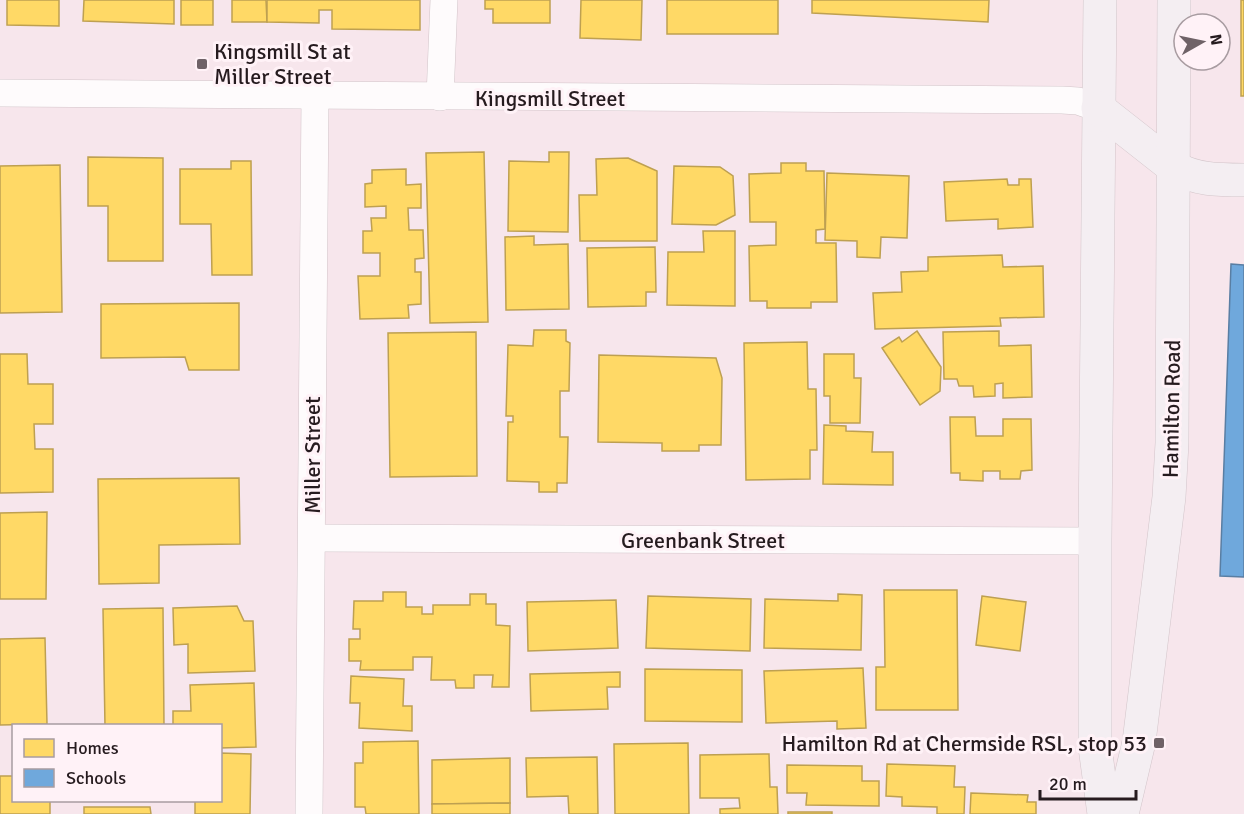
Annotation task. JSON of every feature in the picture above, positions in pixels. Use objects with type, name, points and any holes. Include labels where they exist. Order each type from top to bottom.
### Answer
[{"type":"main road","points":[[1100,0],[1095,747],[1104,814]]},
{"type":"main road","name":"Hamilton Road","points":[[1122,814],[1139,742],[1169,497],[1172,443],[1174,0]]},
{"type":"main road","points":[[1098,108],[1185,174],[1198,178],[1244,180]]},
{"type":"street","points":[[440,97],[444,0]]},
{"type":"street","name":"Kingsmill Street","points":[[0,93],[1048,100],[1078,101],[1098,108]]},
{"type":"street","name":"Miller Street","points":[[309,814],[315,96]]},
{"type":"street","name":"Greenbank Street","points":[[312,538],[1095,541]]},
{"type":"building: Homes","points":[[7,0],[59,0],[59,26],[7,25]]},
{"type":"building: Homes","points":[[84,0],[174,0],[174,24],[83,21]]},
{"type":"building: Homes","points":[[181,0],[213,0],[213,25],[181,25]]},
{"type":"building: Homes","points":[[232,0],[266,0],[267,22],[232,22]]},
{"type":"building: Homes","points":[[267,0],[420,0],[420,30],[332,29],[332,10],[319,10],[319,23],[267,22]]},
{"type":"building: Homes","points":[[485,0],[550,0],[550,23],[493,23],[493,9],[485,9]]},
{"type":"building: Homes","points":[[581,0],[642,0],[641,40],[580,38]]},
{"type":"building: Homes","points":[[667,0],[778,0],[778,34],[667,34]]},
{"type":"building: Homes","points":[[812,0],[989,0],[988,22],[812,13]]},
{"type":"building: Homes","points":[[1241,0],[1244,0],[1244,96],[1241,96]]},
{"type":"building: Homes","points":[[484,152],[488,322],[430,323],[426,153]]},
{"type":"building: Homes","points":[[549,152],[569,152],[568,232],[508,231],[509,161],[549,162]]},
{"type":"building: Homes","points":[[88,157],[163,158],[163,261],[108,261],[108,206],[88,206]]},
{"type":"building: Homes","points":[[628,158],[657,171],[657,241],[580,241],[579,195],[597,195],[596,159]]},
{"type":"building: Homes","points":[[231,161],[251,161],[252,275],[212,275],[211,224],[180,224],[180,169],[231,169]]},
{"type":"building: Homes","points":[[781,163],[806,163],[806,171],[824,171],[825,229],[816,230],[816,243],[836,243],[837,302],[811,302],[811,308],[767,308],[767,301],[750,301],[749,246],[776,245],[776,222],[750,222],[749,174],[781,173]]},
{"type":"building: Homes","points":[[60,165],[62,312],[0,313],[0,166]]},
{"type":"building: Homes","points":[[674,166],[720,167],[733,176],[735,215],[716,225],[672,224]]},
{"type":"building: Homes","points":[[406,169],[406,185],[421,184],[421,208],[408,208],[409,230],[423,230],[424,258],[415,259],[415,272],[421,272],[421,304],[408,305],[409,318],[360,319],[358,276],[380,276],[380,253],[363,253],[363,231],[372,231],[371,218],[386,218],[386,206],[365,207],[365,184],[372,183],[372,170]]},
{"type":"building: Homes","points":[[827,173],[909,176],[907,238],[881,237],[880,258],[857,257],[857,241],[825,240]]},
{"type":"building: Homes","points":[[1007,179],[1008,185],[1019,185],[1019,179],[1031,179],[1033,227],[998,229],[998,219],[946,221],[944,182]]},
{"type":"building: Homes","points":[[703,231],[735,231],[735,306],[667,305],[668,252],[704,252]]},
{"type":"building: Homes","points":[[534,236],[534,245],[568,244],[569,309],[506,310],[505,237]]},
{"type":"building: Homes","points":[[655,247],[656,292],[646,292],[646,306],[588,307],[587,248]]},
{"type":"building: Homes","points":[[1002,255],[1003,267],[1043,266],[1044,317],[1000,318],[1001,326],[875,329],[873,293],[902,292],[901,272],[928,271],[928,257]]},
{"type":"building: Homes","points":[[239,303],[239,370],[189,370],[185,357],[101,358],[101,304]]},
{"type":"building: Homes","points":[[534,330],[566,330],[566,341],[570,343],[569,391],[560,391],[560,437],[568,437],[567,483],[557,483],[557,492],[539,492],[539,482],[507,481],[508,422],[513,422],[513,416],[506,416],[508,345],[533,346]]},
{"type":"building: Homes","points":[[917,331],[941,367],[940,391],[920,405],[882,348],[899,337],[902,342]]},
{"type":"building: Homes","points":[[999,331],[999,346],[1031,345],[1032,397],[1003,398],[1003,383],[995,384],[995,396],[974,397],[973,386],[959,386],[957,379],[944,379],[943,332]]},
{"type":"building: Homes","points":[[476,332],[477,476],[390,477],[388,333]]},
{"type":"building: Homes","points":[[807,342],[808,389],[816,389],[817,450],[810,450],[810,479],[746,480],[744,343]]},
{"type":"building: Homes","points":[[0,354],[27,354],[28,384],[53,384],[53,424],[34,424],[35,449],[53,449],[53,492],[0,493]]},
{"type":"building: Homes","points":[[824,354],[854,354],[854,378],[861,378],[860,423],[830,423],[830,396],[824,396]]},
{"type":"building: Homes","points":[[599,355],[716,358],[722,378],[721,445],[699,445],[699,451],[662,451],[662,443],[598,442]]},
{"type":"building: Homes","points":[[950,417],[975,417],[976,436],[1003,436],[1003,419],[1031,419],[1032,470],[1021,471],[1020,479],[1000,479],[1000,471],[983,471],[983,481],[960,480],[960,473],[951,473]]},
{"type":"building: Homes","points":[[824,425],[846,426],[846,431],[873,432],[872,452],[893,452],[893,485],[823,484]]},
{"type":"building: Homes","points":[[239,478],[240,544],[159,545],[159,583],[99,584],[98,479]]},
{"type":"building: Homes","points":[[47,512],[46,599],[0,599],[0,513]]},
{"type":"building: Homes","points":[[884,590],[957,590],[958,710],[876,710],[876,667],[885,667]]},
{"type":"building: Homes","points":[[383,592],[406,592],[406,607],[422,607],[422,614],[433,614],[433,605],[470,605],[470,594],[486,594],[486,604],[496,604],[496,625],[510,626],[509,687],[492,687],[493,675],[474,675],[474,688],[456,688],[455,680],[431,680],[432,657],[413,657],[413,670],[360,670],[361,661],[349,661],[349,639],[360,639],[360,629],[353,629],[354,601],[383,601]]},
{"type":"building: Homes","points":[[838,594],[862,595],[861,650],[764,648],[765,599],[838,601]]},
{"type":"building: Homes","points":[[648,596],[751,599],[750,651],[646,648]]},
{"type":"building: Homes","points":[[982,596],[1026,602],[1020,651],[976,645]]},
{"type":"building: Homes","points":[[616,600],[618,648],[528,651],[527,602]]},
{"type":"building: Homes","points":[[237,606],[244,621],[253,621],[255,671],[188,673],[188,644],[174,645],[173,608]]},
{"type":"building: Homes","points":[[163,608],[164,724],[105,724],[103,609]]},
{"type":"building: Homes","points":[[45,638],[47,724],[0,725],[0,639]]},
{"type":"building: Homes","points":[[863,668],[866,728],[837,729],[837,721],[766,723],[764,671]]},
{"type":"building: Homes","points":[[645,669],[742,670],[742,722],[645,721]]},
{"type":"building: Homes","points":[[620,672],[620,687],[607,687],[608,709],[531,711],[530,674]]},
{"type":"building: Homes","points":[[351,676],[404,679],[403,706],[412,706],[412,731],[359,728],[360,703],[350,703]]},
{"type":"building: Homes","points":[[254,683],[256,747],[222,748],[222,724],[173,724],[173,711],[191,711],[190,685]]},
{"type":"building: Homes","points":[[418,741],[419,814],[366,814],[365,807],[355,807],[355,763],[363,763],[363,742]]},
{"type":"building: Homes","points":[[688,743],[689,814],[615,814],[614,744]]},
{"type":"building: Homes","points":[[222,753],[251,754],[250,814],[195,814],[195,802],[222,802]]},
{"type":"building: Homes","points":[[769,754],[770,787],[777,787],[778,814],[720,814],[720,809],[740,808],[739,798],[700,798],[700,755]]},
{"type":"building: Homes","points":[[597,757],[598,814],[569,814],[568,796],[527,797],[526,758]]},
{"type":"building: Homes","points":[[510,758],[510,803],[432,804],[432,760]]},
{"type":"building: Homes","points":[[887,764],[955,766],[954,787],[965,787],[964,814],[937,814],[937,807],[902,806],[902,797],[886,796]]},
{"type":"building: Homes","points":[[787,765],[862,766],[862,781],[879,781],[879,806],[806,805],[807,793],[787,793]]},
{"type":"building: Homes","points":[[0,776],[12,776],[12,802],[50,802],[50,814],[0,814]]},
{"type":"building: Homes","points":[[971,793],[1028,795],[1027,802],[1036,802],[1036,814],[970,814]]},
{"type":"building: Homes","points":[[510,803],[510,814],[432,814],[432,804]]},
{"type":"building: Homes","points":[[84,807],[150,807],[151,814],[84,814]]},
{"type":"building: Homes","points":[[788,812],[832,812],[832,814],[788,814]]},
{"type":"building: Schools","points":[[1231,264],[1244,265],[1244,577],[1220,576]]},
{"type":"place","name":"Kingsmill St at Miller Street","points":[[202,64]]},
{"type":"place","name":"Hamilton Rd at Chermside RSL, stop 53","points":[[1159,743]]}]
